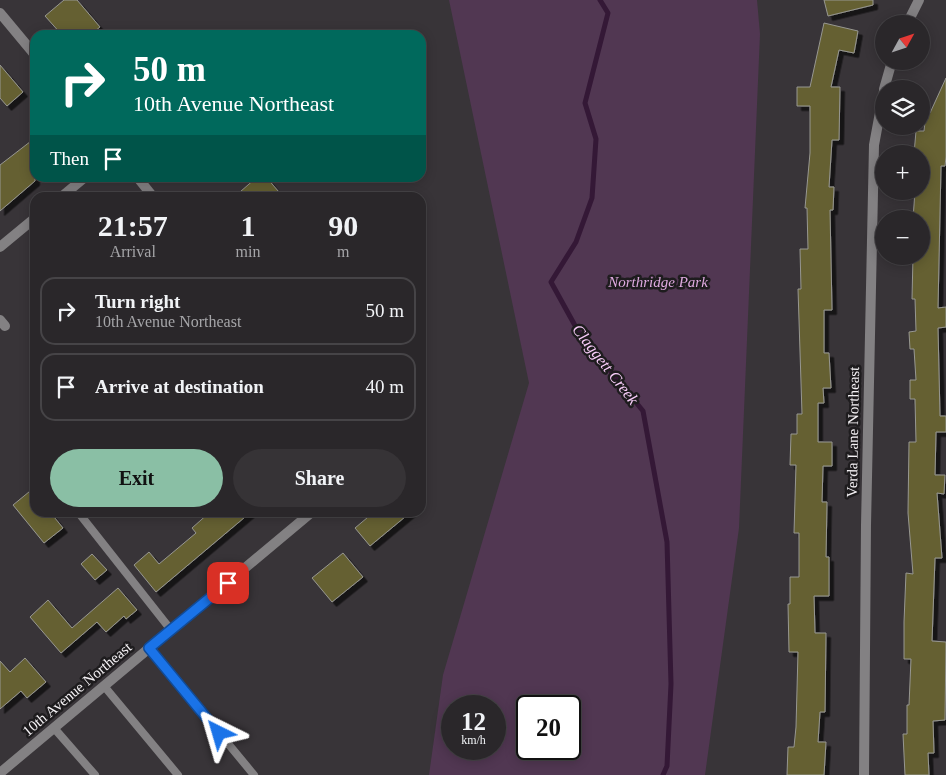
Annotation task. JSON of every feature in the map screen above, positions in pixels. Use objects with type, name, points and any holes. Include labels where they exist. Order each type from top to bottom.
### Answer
[{"type":"street","points":[[912,15],[919,0]]},
{"type":"street","points":[[0,13],[30,49]]},
{"type":"street","name":"Verda Lane Northeast","points":[[864,775],[866,525],[874,145],[876,135]]},
{"type":"street","points":[[67,192],[79,182]]},
{"type":"street","points":[[141,182],[149,192]]},
{"type":"street","points":[[0,247],[30,222]]},
{"type":"street","name":"10th Avenue Northeast","points":[[0,773],[306,517]]},
{"type":"lane","points":[[82,517],[171,630]]},
{"type":"lane","points":[[149,648],[254,775]]},
{"type":"lane","points":[[104,686],[178,775]]},
{"type":"lane","points":[[54,728],[95,775]]},
{"type":"green space","name":"Northridge Park","points":[[449,0],[757,0],[760,34],[739,528],[705,775],[429,775],[443,675],[529,383]]},
{"type":"building","points":[[64,0],[77,0],[100,27],[96,30],[58,30],[45,16]]},
{"type":"building","points":[[824,0],[873,0],[873,5],[828,16]]},
{"type":"building","points":[[824,23],[858,31],[854,53],[839,50],[831,87],[840,87],[839,140],[832,140],[829,187],[834,187],[833,210],[830,210],[832,310],[824,310],[824,353],[829,353],[831,388],[823,388],[824,403],[818,403],[818,442],[832,442],[832,466],[823,466],[822,502],[827,502],[826,557],[829,557],[829,596],[814,596],[815,633],[826,633],[825,712],[820,712],[818,742],[826,742],[824,775],[787,775],[788,747],[794,747],[796,727],[798,652],[789,652],[788,604],[790,604],[790,577],[799,577],[799,533],[794,533],[796,465],[790,465],[791,434],[797,434],[797,414],[802,414],[798,289],[801,289],[800,249],[808,249],[807,208],[805,208],[810,153],[810,106],[797,106],[797,87],[810,87]]},
{"type":"building","points":[[0,65],[23,92],[7,106],[0,98]]},
{"type":"building","points":[[946,78],[946,157],[945,166],[941,166],[938,308],[946,307],[946,327],[938,328],[940,416],[946,416],[946,432],[936,432],[935,475],[945,475],[944,494],[937,493],[942,558],[935,558],[932,641],[946,642],[945,720],[933,721],[934,753],[928,753],[929,775],[905,775],[903,734],[907,734],[907,705],[909,705],[911,659],[904,659],[904,622],[906,573],[913,574],[908,513],[909,442],[916,442],[915,399],[910,399],[910,380],[916,380],[914,349],[910,349],[909,332],[916,331],[915,299],[912,299],[913,265],[930,265],[930,210],[914,210],[914,200],[930,200],[930,145],[915,145],[916,135],[930,135],[930,113]]},
{"type":"building","points":[[30,142],[30,182],[34,182],[0,211],[0,165]]},
{"type":"building","points":[[251,182],[270,182],[279,192],[240,192]]},
{"type":"building","points":[[30,491],[30,517],[54,517],[63,528],[44,543],[13,505]]},
{"type":"building","points":[[204,517],[245,517],[156,592],[134,565],[149,552],[159,564],[196,533],[192,528]]},
{"type":"building","points":[[368,517],[405,517],[370,546],[355,528]]},
{"type":"building","points":[[343,553],[363,577],[332,602],[312,578]]},
{"type":"building","points":[[92,554],[107,570],[95,580],[81,564]]},
{"type":"building","points":[[118,588],[137,610],[126,619],[124,616],[106,632],[97,622],[61,653],[30,617],[48,600],[72,628]]},
{"type":"building","points":[[25,658],[46,682],[27,698],[21,691],[0,709],[0,661],[10,672]]},
{"type":"waterway","name":"Claggett Creek","points":[[600,0],[608,13],[585,103],[596,139],[592,198],[576,242],[551,282],[578,331],[643,411],[667,542],[671,684],[667,766],[663,775]]},
{"type":"route","points":[[219,733],[149,648],[228,583]]}]
